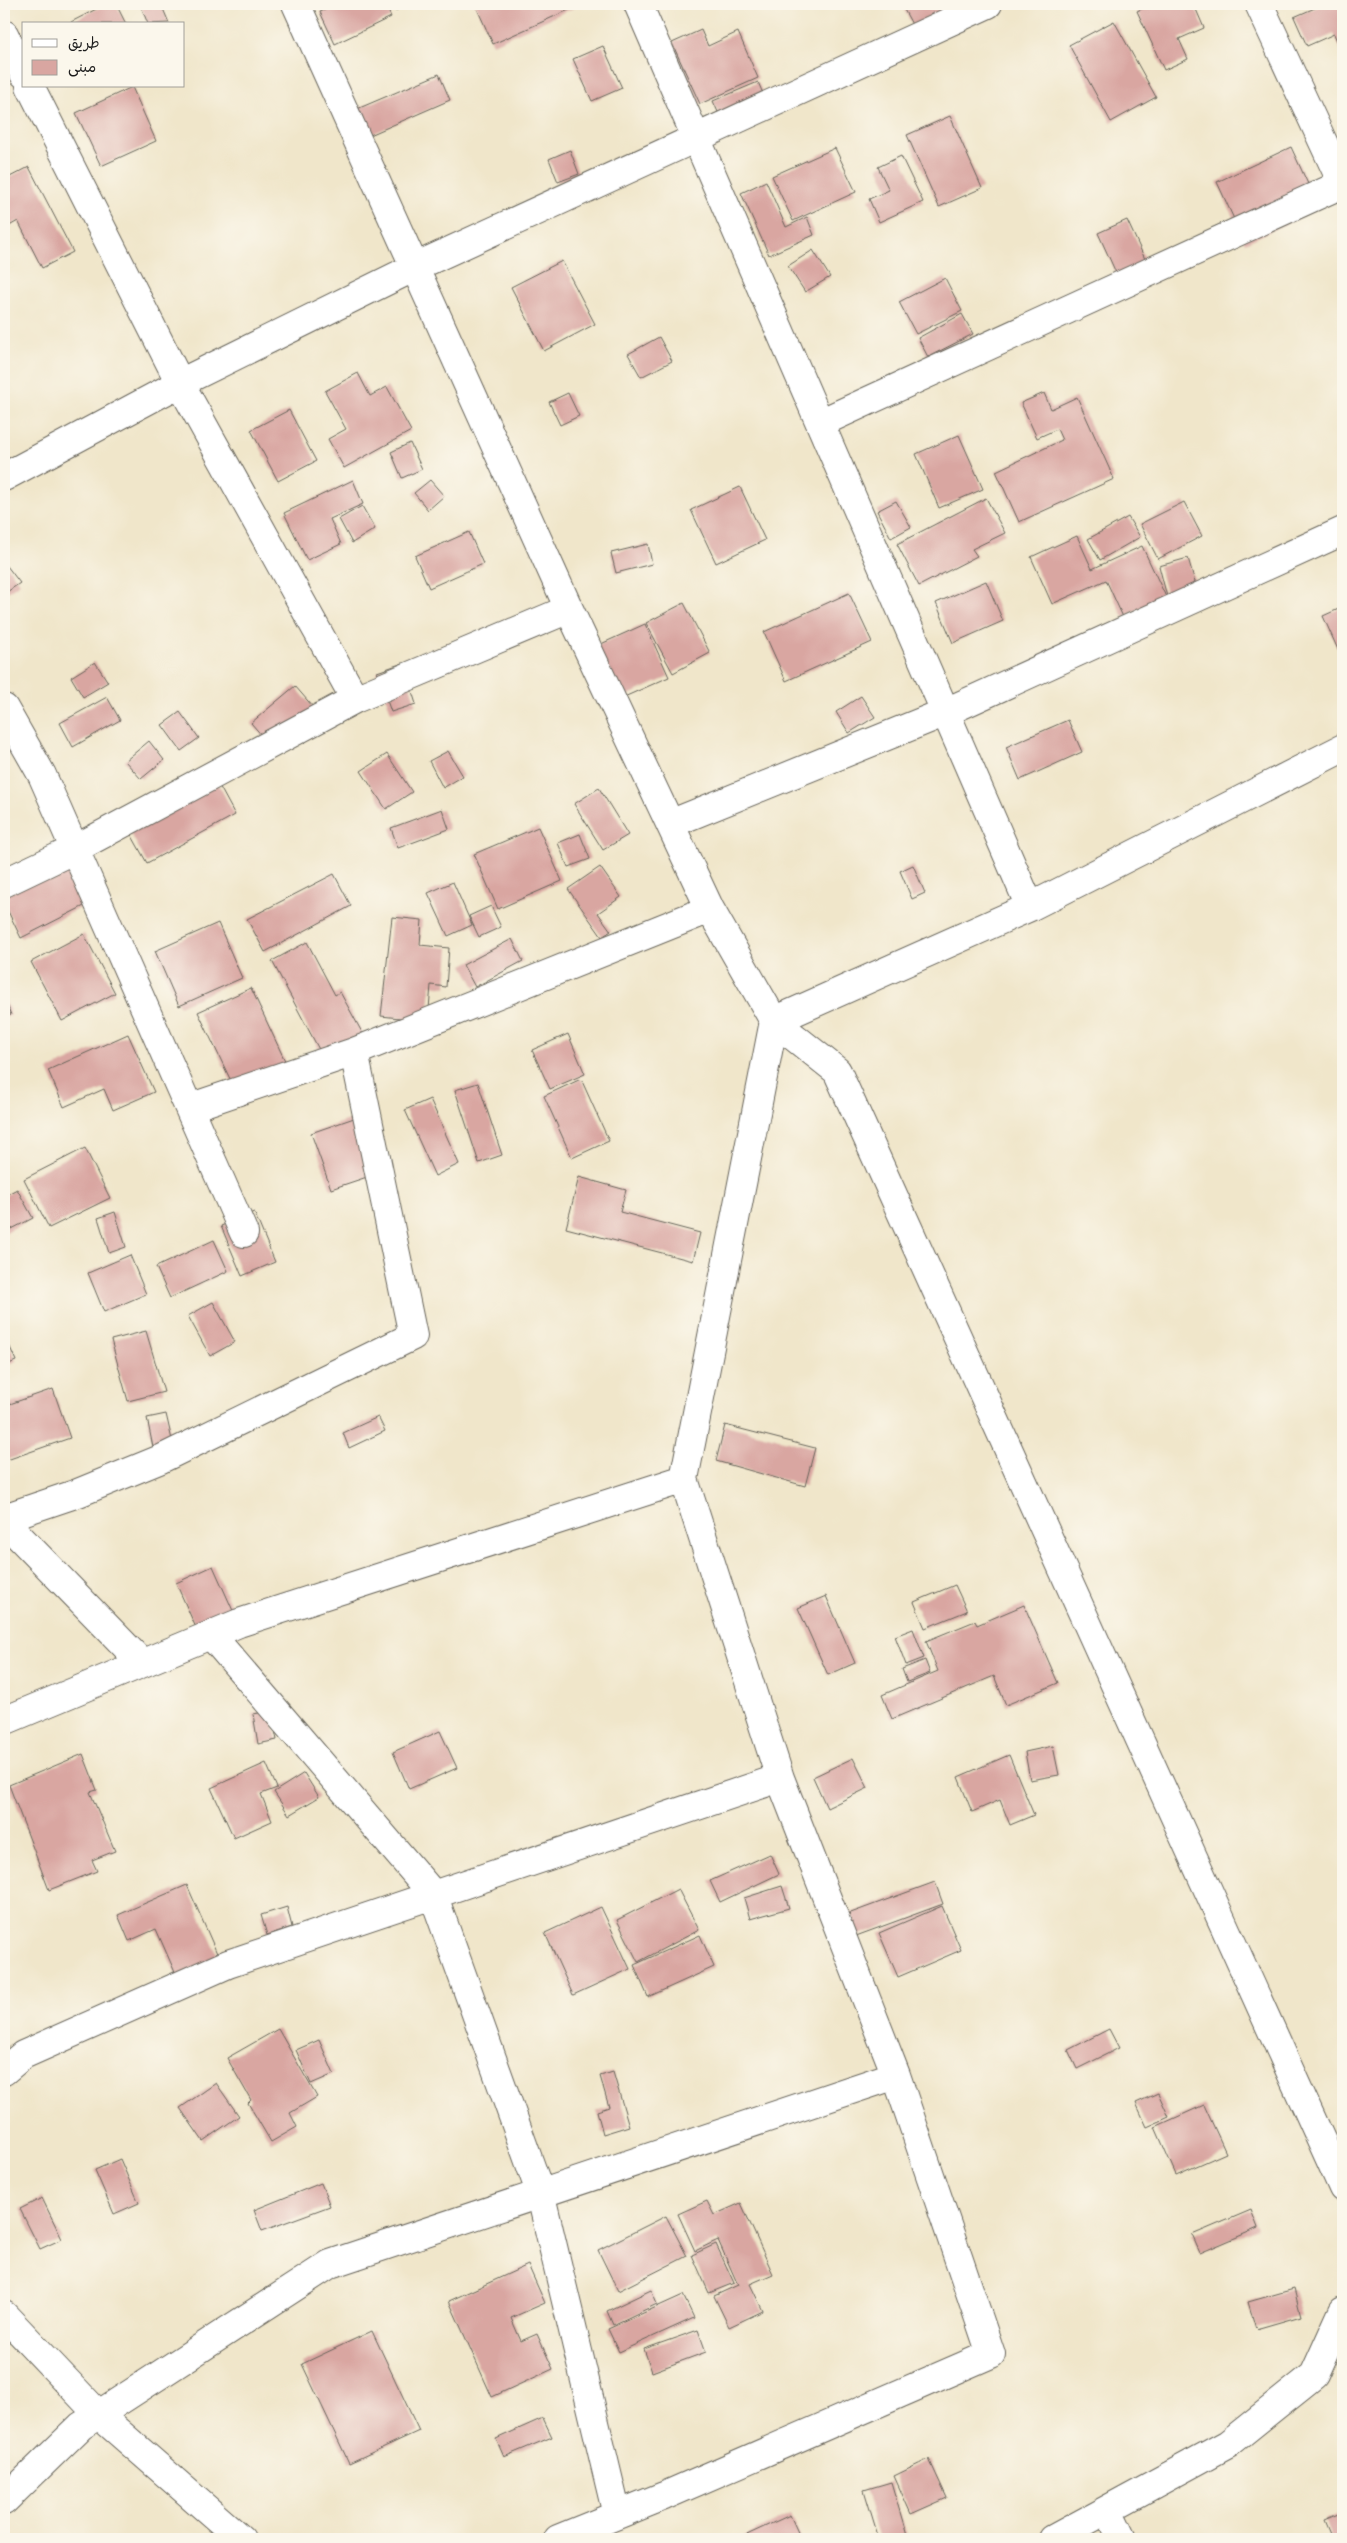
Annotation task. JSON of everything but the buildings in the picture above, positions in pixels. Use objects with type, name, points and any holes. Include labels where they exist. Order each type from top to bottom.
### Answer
[{"type":"street","points":[[296,4],[569,609],[710,909],[774,1022],[837,1071],[1343,2188]]},
{"type":"street","points":[[638,4],[1030,907]]},
{"type":"street","points":[[4,477],[180,383],[415,267],[698,139],[988,4]]},
{"type":"street","points":[[820,423],[1343,185],[1259,4]]},
{"type":"street","points":[[4,34],[22,70]]},
{"type":"street","points":[[31,88],[180,383],[354,699]]},
{"type":"street","points":[[670,824],[946,712],[1343,531]]},
{"type":"street","points":[[4,883],[75,849],[354,699],[569,609]]},
{"type":"street","points":[[4,708],[42,775],[244,1233]]},
{"type":"street","points":[[774,1022],[1030,907],[1343,748]]},
{"type":"street","points":[[189,1108],[354,1052],[710,909]]},
{"type":"street","points":[[558,2539],[991,2354],[896,2075],[780,1778],[684,1479],[774,1022]]},
{"type":"street","points":[[142,1664],[4,1520],[162,1459],[413,1336],[354,1052]]},
{"type":"street","points":[[4,1721],[239,1623],[684,1479]]},
{"type":"street","points":[[211,1635],[433,1894],[540,2192],[617,2515]]},
{"type":"street","points":[[4,2071],[23,2055],[228,1964],[780,1778]]},
{"type":"street","points":[[4,2502],[81,2426],[330,2264],[540,2192],[896,2075]]},
{"type":"street","points":[[1053,2539],[1228,2444],[1314,2375],[1343,2311]]},
{"type":"street","points":[[4,2315],[99,2415],[242,2539]]},
{"type":"street","points":[[1108,2510],[1122,2539]]}]
